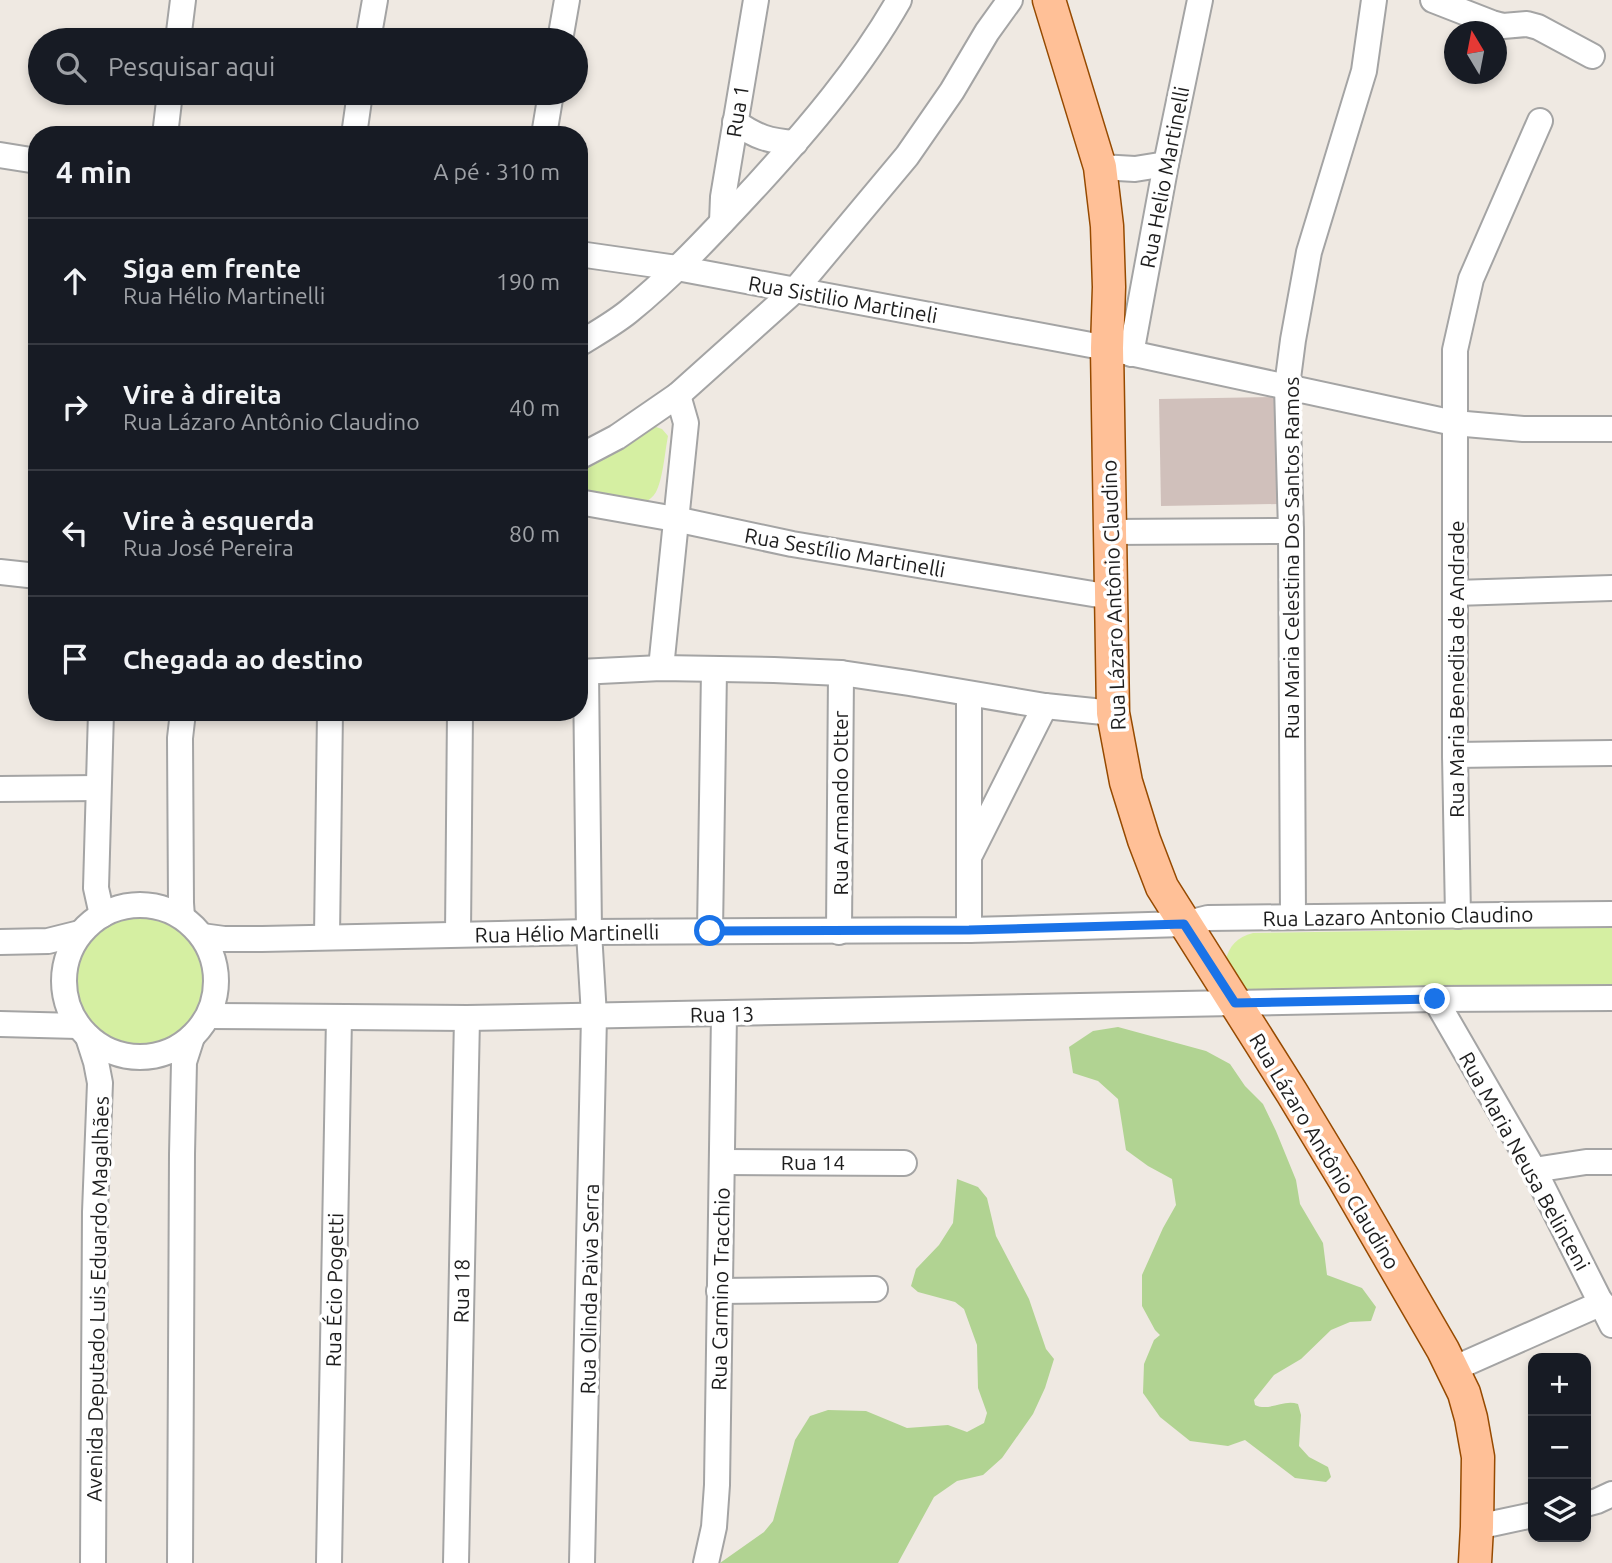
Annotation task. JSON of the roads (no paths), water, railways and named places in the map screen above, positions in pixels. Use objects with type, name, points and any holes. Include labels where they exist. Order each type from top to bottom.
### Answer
[{"type":"main road","name":"Rua Lázaro Antônio Claudino","points":[[1049,0],[1100,167],[1107,226],[1110,287],[1119,351],[1109,532],[1113,713],[1126,782],[1162,887],[1344,1179],[1453,1369],[1464,1393],[1478,1457],[1475,1563]]},
{"type":"street","points":[[180,28],[183,0]]},
{"type":"street","points":[[370,28],[375,0]]},
{"type":"street","points":[[562,28],[567,0]]},
{"type":"street","name":"Rua 1","points":[[722,222],[723,197],[756,0]]},
{"type":"street","points":[[588,338],[626,313],[677,268],[795,143],[883,29],[899,0]]},
{"type":"street","points":[[588,452],[617,437],[678,395],[795,290],[907,156],[1010,0]]},
{"type":"street","name":"Rua Helio Martinelli","points":[[1119,351],[1166,164],[1200,0]]},
{"type":"street","name":"Rua Maria Celestina Dos Santos Ramos","points":[[1293,917],[1291,531],[1287,386],[1309,252],[1364,71],[1374,0]]},
{"type":"street","points":[[1433,0],[1503,26],[1527,24],[1538,27],[1592,56]]},
{"type":"street","points":[[166,126],[169,105]]},
{"type":"street","points":[[355,126],[358,105]]},
{"type":"street","points":[[546,126],[549,105]]},
{"type":"street","name":"Rua Maria Benedita de Andrade","points":[[1458,916],[1455,755],[1455,350],[1471,279],[1540,121]]},
{"type":"street","points":[[735,122],[761,138],[795,143]]},
{"type":"street","points":[[0,155],[28,160]]},
{"type":"street","points":[[1100,167],[1135,169],[1166,164]]},
{"type":"street","name":"Rua Sistilio Martineli","points":[[588,255],[677,268],[1119,351],[1454,423],[1523,429],[1612,429]]},
{"type":"street","points":[[661,668],[686,424],[678,395]]},
{"type":"street","name":"Rua Sestílio Martinelli","points":[[588,504],[792,544],[1111,597]]},
{"type":"street","points":[[1109,532],[1291,531]]},
{"type":"street","points":[[0,572],[28,575]]},
{"type":"street","points":[[1455,593],[1612,588]]},
{"type":"street","points":[[588,672],[661,668],[841,674],[1045,706],[1113,713]]},
{"type":"street","points":[[710,931],[714,670]]},
{"type":"street","name":"Rua Armando Otter","points":[[839,932],[841,674]]},
{"type":"street","points":[[969,694],[969,930]]},
{"type":"street","points":[[968,859],[1045,706]]},
{"type":"street","points":[[101,721],[96,888],[102,915]]},
{"type":"street","points":[[182,721],[182,917]]},
{"type":"street","points":[[327,937],[330,721]]},
{"type":"street","points":[[458,934],[460,721]]},
{"type":"street","name":"Rua Olinda Paiva Serra","points":[[582,1563],[594,1016],[589,932],[584,721]]},
{"type":"street","points":[[1455,755],[1612,753]]},
{"type":"street","points":[[0,789],[98,789]]},
{"type":"street","points":[[144,905],[170,911],[182,917],[193,925],[209,947],[216,973],[216,987],[209,1016],[192,1037],[180,1046],[154,1056],[125,1056],[99,1045],[83,1031],[68,1007],[63,987],[67,958],[72,945],[80,933],[115,908],[144,905]]},
{"type":"street","name":"Rua Lazaro Antonio Claudino","points":[[1184,924],[1208,918],[1612,914]]},
{"type":"street","name":"Rua Hélio Martinelli","points":[[202,936],[224,939],[589,932],[839,932],[1184,924]]},
{"type":"street","points":[[0,942],[48,941],[80,933]]},
{"type":"street","name":"Rua 13","points":[[209,1016],[467,1018],[1612,998]]},
{"type":"street","name":"Rua Maria Neusa Belinteni","points":[[1435,999],[1534,1170],[1607,1314]]},
{"type":"street","name":"Rua Carmino Tracchio","points":[[706,1563],[714,1527],[716,1496],[724,1014]]},
{"type":"street","name":"Rua Écio Pogetti","points":[[328,1563],[339,1017]]},
{"type":"street","name":"Rua 18","points":[[456,1563],[467,1018]]},
{"type":"street","points":[[0,1024],[83,1031]]},
{"type":"street","name":"Avenida Deputado Luis Eduardo Magalhães","points":[[83,1031],[96,1062],[100,1083],[95,1212],[93,1563]]},
{"type":"street","points":[[180,1563],[184,1062],[192,1037]]},
{"type":"street","name":"Rua 14","points":[[723,1162],[904,1163]]},
{"type":"street","points":[[1534,1170],[1612,1162]]},
{"type":"street","points":[[719,1291],[875,1289]]},
{"type":"street","points":[[1453,1369],[1607,1314]]},
{"type":"street","points":[[1591,1503],[1612,1494]]},
{"type":"street","points":[[1477,1527],[1528,1516]]}]
